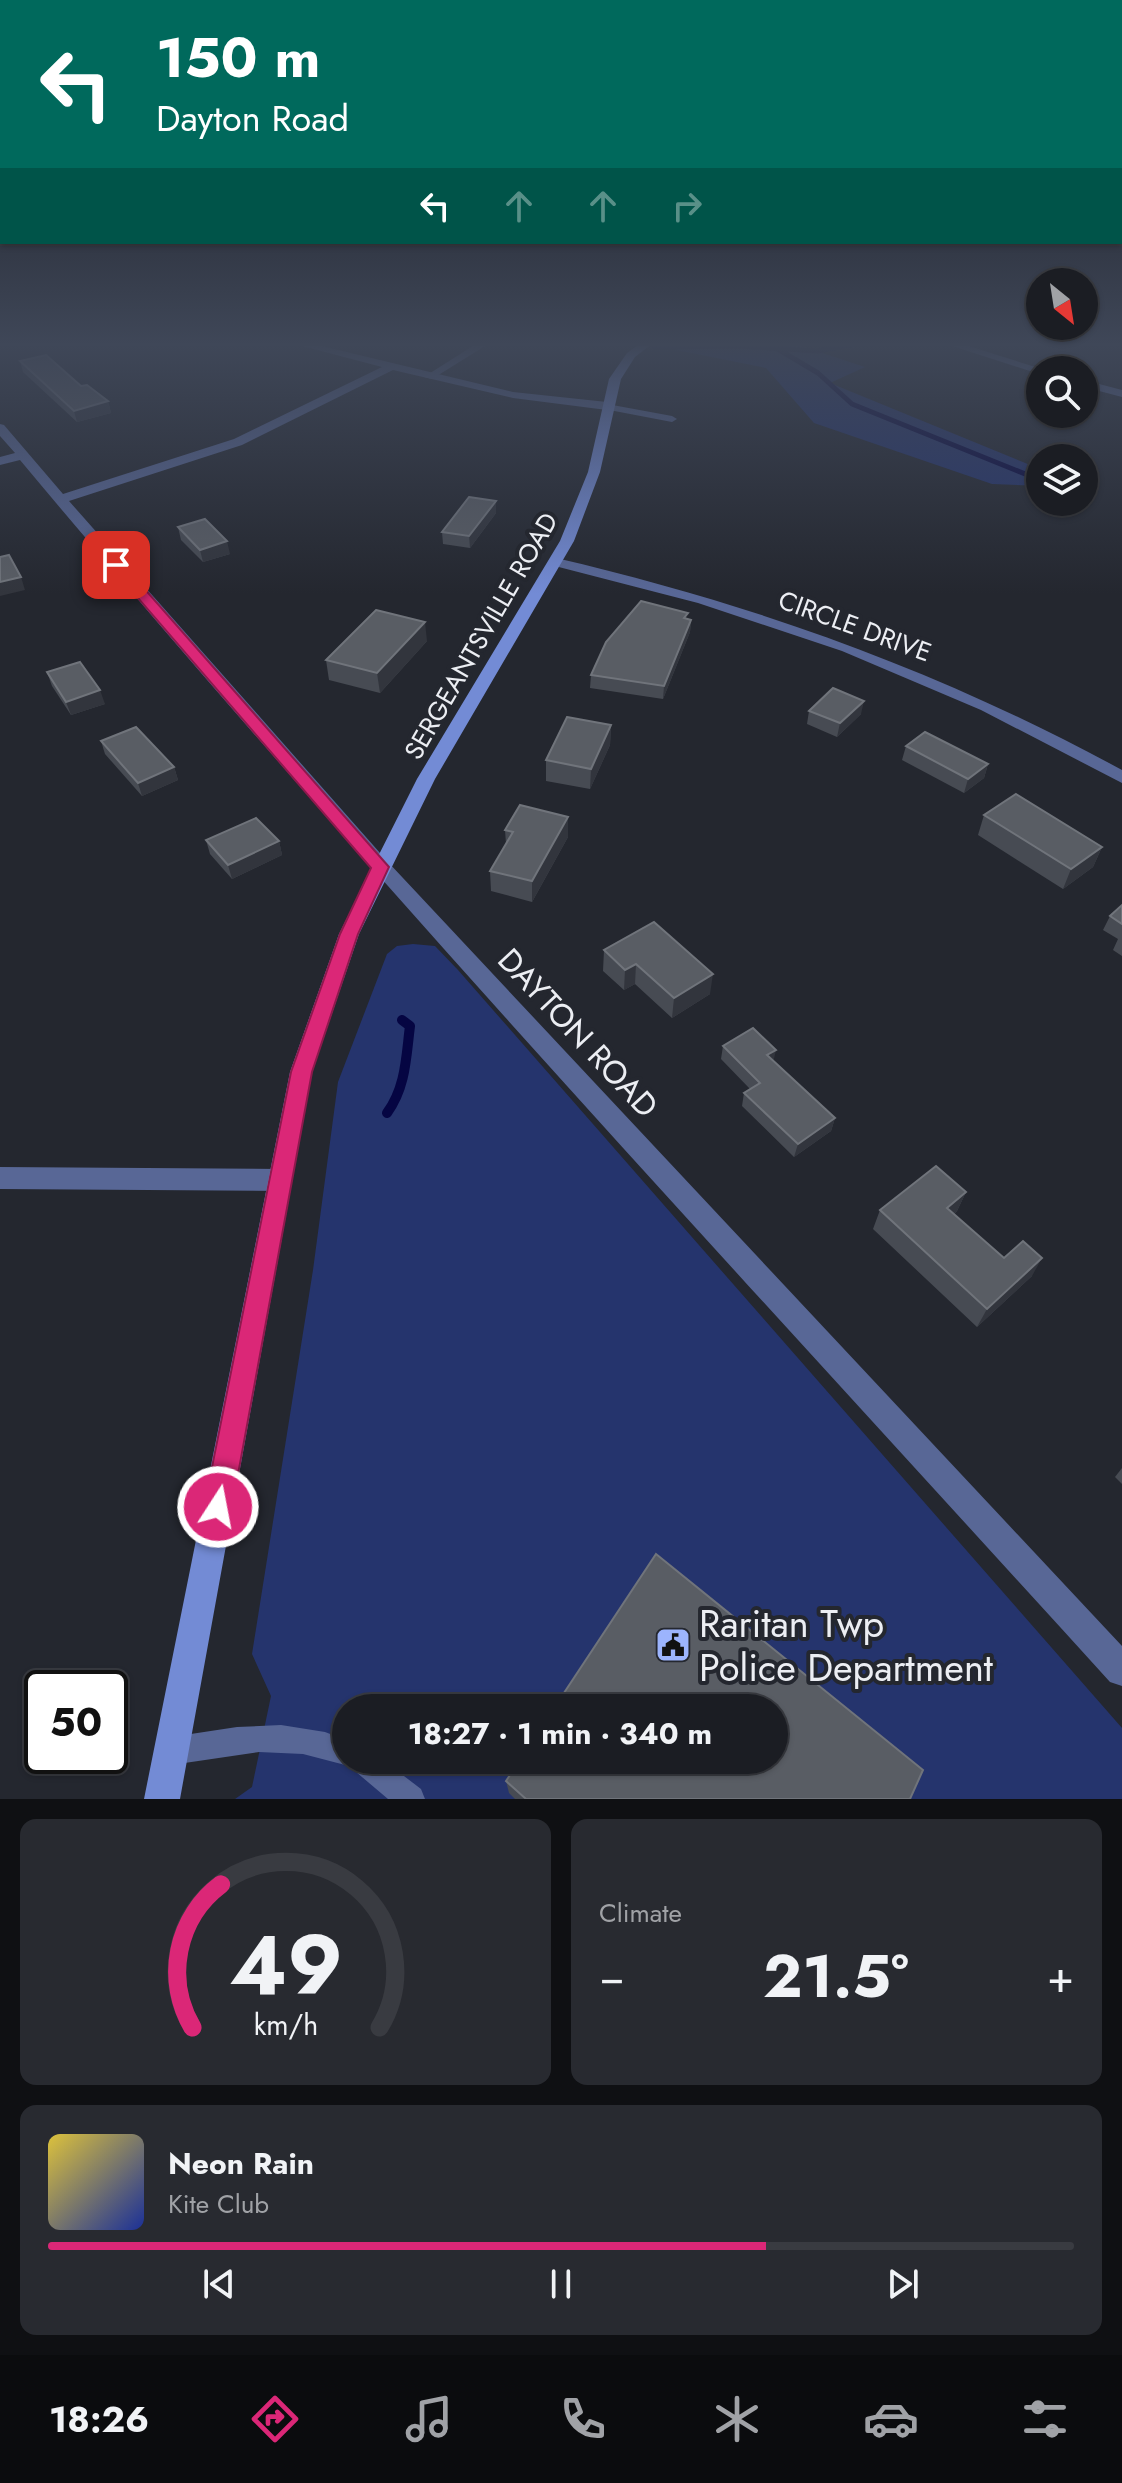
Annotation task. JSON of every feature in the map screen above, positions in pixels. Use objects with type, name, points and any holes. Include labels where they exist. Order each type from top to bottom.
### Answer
[{"type":"main road","name":"SERGEANTSVILLE ROAD","points":[[162,1799],[301,1072],[349,934],[381,867],[426,779],[556,562],[579,516],[594,472],[603,426]]},
{"type":"street","points":[[62,499],[238,442],[271,426]]},
{"type":"street","name":"DAYTON ROAD","points":[[0,428],[153,609],[381,867],[1122,1670]]},
{"type":"street","points":[[0,461],[24,455]]},
{"type":"street","name":"CIRCLE DRIVE","points":[[556,562],[661,587],[866,653],[969,697],[1122,777]]},
{"type":"street","points":[[0,1178],[280,1180]]},
{"type":"lane","points":[[171,1751],[262,1736],[332,1747]]},
{"type":"lane","points":[[378,1774],[411,1799]]},
{"type":"shaded area","points":[[823,426],[935,426],[1026,463],[1026,485],[992,484]]},
{"type":"shaded area","points":[[397,946],[435,946],[458,970],[1122,1728],[1122,1799],[235,1799],[252,1787],[271,1696],[252,1654],[313,1270],[338,1082],[387,954]]},
{"type":"building","points":[[469,497],[496,501],[469,536],[442,532]]},
{"type":"building","points":[[205,519],[227,541],[200,550],[178,527]]},
{"type":"building","points":[[9,555],[21,577],[0,582],[0,557]]},
{"type":"building","points":[[641,601],[688,613],[684,618],[691,620],[664,686],[591,675],[606,642]]},
{"type":"building","points":[[376,610],[425,622],[377,673],[326,660]]},
{"type":"building","points":[[80,662],[100,690],[66,702],[47,672]]},
{"type":"building","points":[[833,688],[864,701],[840,723],[809,711]]},
{"type":"building","points":[[567,717],[611,725],[591,769],[546,760]]},
{"type":"building","points":[[136,727],[174,767],[138,783],[101,741]]},
{"type":"building","points":[[925,732],[988,764],[968,779],[906,746]]},
{"type":"building","points":[[1016,794],[1102,847],[1071,869],[984,815]]},
{"type":"building","points":[[520,805],[568,817],[532,881],[490,871],[513,832],[505,830]]},
{"type":"building","points":[[256,818],[279,841],[228,865],[206,840]]},
{"type":"building","points":[[1122,905],[1122,924],[1110,916]]},
{"type":"building","points":[[654,922],[713,974],[674,998],[636,964],[625,970],[604,950]]},
{"type":"building","points":[[753,1028],[776,1050],[767,1055],[835,1118],[798,1144],[744,1093],[760,1083],[723,1046]]},
{"type":"building","points":[[936,1166],[966,1192],[947,1208],[1004,1258],[1023,1241],[1042,1258],[987,1309],[880,1210]]},
{"type":"building","name":"Raritan Twp Police Department","points":[[656,1554],[923,1770],[910,1799],[526,1799],[506,1781],[511,1774],[788,1774],[788,1694],[563,1694]]},
{"type":"waterway","points":[[906,426],[1026,474]]},
{"type":"waterway","points":[[387,1113],[402,1082],[406,1060],[410,1026],[402,1020]]},
{"type":"place","name":"Raritan Twp Police Department","points":[[673,1645]]},
{"type":"route","points":[[116,565],[381,867],[349,934],[301,1072],[218,1507]]}]
